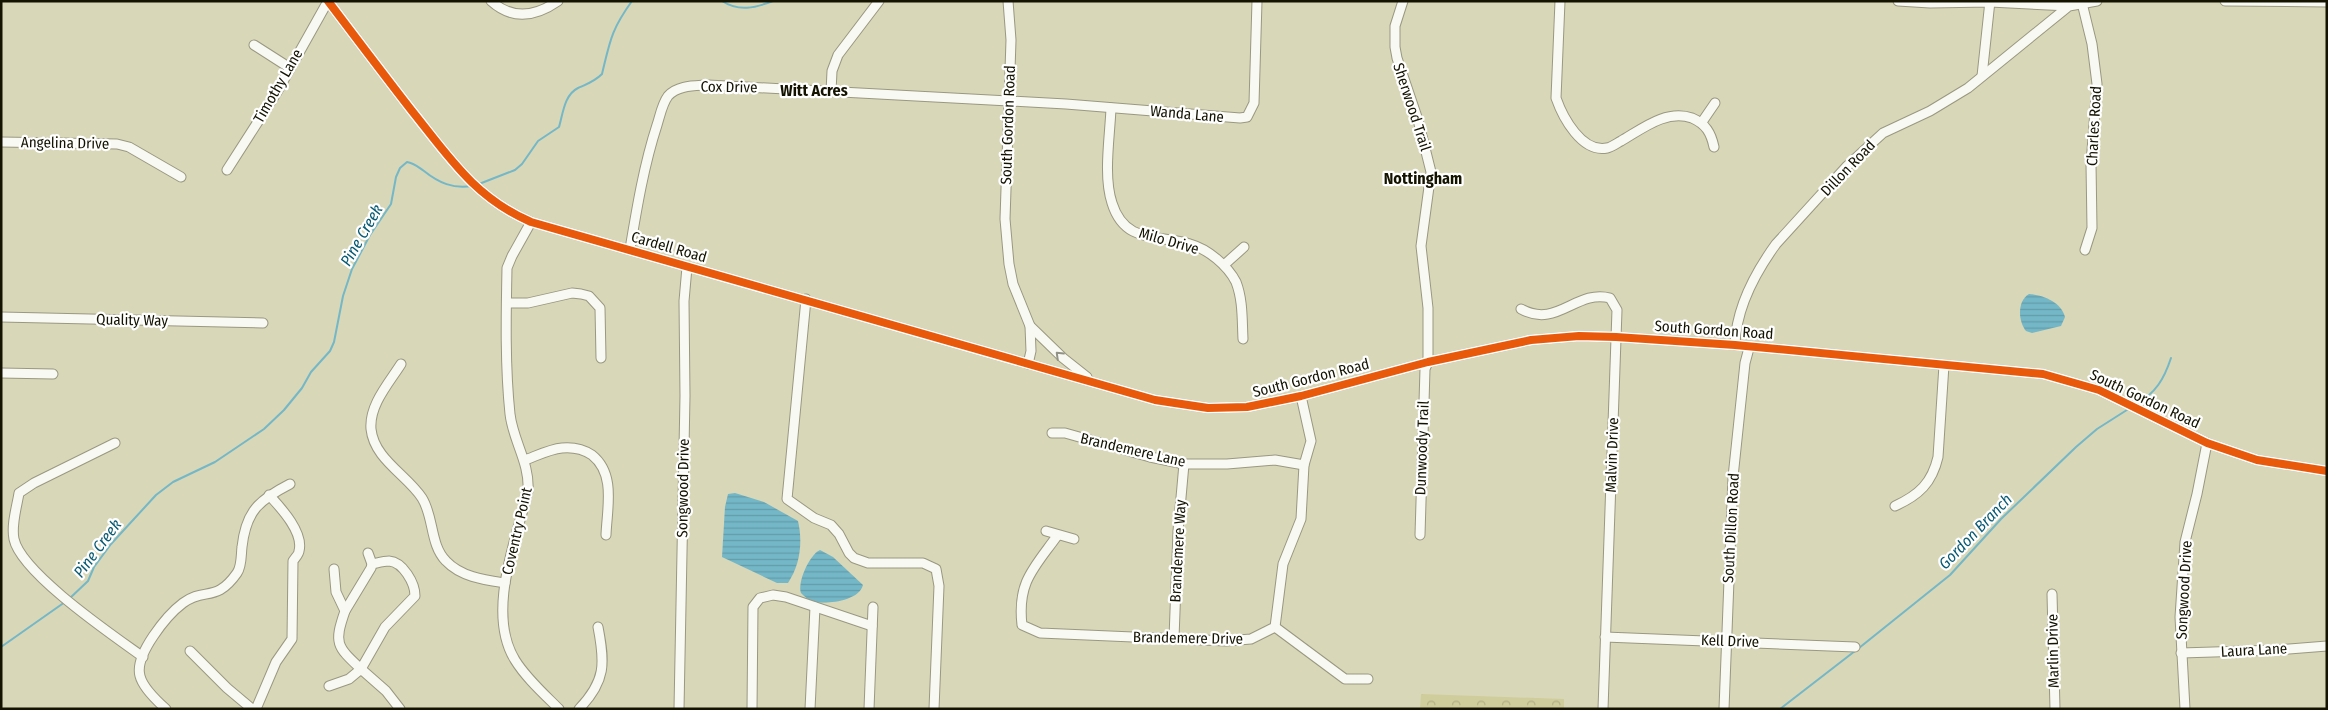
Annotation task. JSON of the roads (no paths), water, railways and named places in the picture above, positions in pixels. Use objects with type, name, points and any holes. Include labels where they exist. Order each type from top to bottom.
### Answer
[{"type":"street","name":"Timothy Lane","points":[[227,170],[290,68],[328,1]]},
{"type":"street","name":"Cardell Road","points":[[328,1],[466,177],[507,212],[531,222],[687,267],[806,299],[1028,364],[1091,380]]},
{"type":"street","points":[[491,1],[503,11],[522,15],[546,9],[558,1]]},
{"type":"street","points":[[831,92],[832,70],[838,55],[878,1]]},
{"type":"street","name":"South Gordon Road","points":[[1008,1],[1010,102],[1005,218],[1009,264],[1013,284],[1030,326],[1031,351],[1028,364]]},
{"type":"street","name":"Wanda Lane","points":[[1010,102],[1247,117],[1254,103],[1257,1]]},
{"type":"street","name":"Sherwood Trail","points":[[1403,1],[1395,26],[1394,47],[1396,58],[1418,120],[1431,172],[1421,246],[1428,308],[1428,362]]},
{"type":"street","points":[[1560,1],[1556,98],[1560,110],[1584,142],[1597,148],[1608,148],[1661,118],[1677,116],[1690,117],[1702,122],[1710,133],[1714,147]]},
{"type":"street","points":[[1898,1],[1930,3],[1990,1],[2069,6]]},
{"type":"street","points":[[1982,76],[1990,1]]},
{"type":"street","name":"Dillon Road","points":[[1736,345],[1737,324],[1741,310],[1765,259],[1776,244],[1847,166],[1883,133],[1953,99],[2069,6],[2097,1]]},
{"type":"street","points":[[2225,1],[2327,2]]},
{"type":"street","name":"Charles Road","points":[[2082,3],[2092,44],[2098,84],[2091,164],[2092,228],[2085,250]]},
{"type":"street","points":[[254,45],[290,68]]},
{"type":"street","name":"Cox Drive","points":[[630,249],[641,184],[655,132],[664,104],[669,96],[677,90],[708,85],[1010,102]]},
{"type":"street","points":[[1702,122],[1715,102]]},
{"type":"street","name":"Milo Drive","points":[[1111,108],[1109,185],[1112,203],[1117,215],[1124,224],[1144,237],[1192,244],[1224,265],[1232,275],[1238,291],[1243,339]]},
{"type":"street","name":"Angelina Drive","points":[[1,142],[117,144],[129,147],[181,176]]},
{"type":"street","name":"Coventry Point","points":[[531,222],[507,268],[507,363],[510,414],[512,428],[525,460],[529,478],[528,491],[506,583],[502,615],[505,634],[511,652],[523,670],[559,709]]},
{"type":"street","points":[[1224,265],[1244,247]]},
{"type":"street","name":"Songwood Drive","points":[[679,709],[685,396],[684,301],[687,267]]},
{"type":"street","points":[[507,303],[545,300],[572,293],[589,296],[600,308],[601,358]]},
{"type":"street","name":"Malvin Drive","points":[[1521,310],[1531,315],[1546,315],[1564,310],[1584,298],[1599,295],[1610,298],[1617,310],[1603,709]]},
{"type":"street","points":[[806,299],[789,459],[787,499],[814,518],[836,529],[849,553],[861,561],[886,564],[922,563],[936,569],[939,586],[934,709]]},
{"type":"street","name":"Quality Way","points":[[1,316],[263,323]]},
{"type":"street","points":[[1030,326],[1063,358],[1091,380]]},
{"type":"street","name":"South Gordon Road","points":[[1091,380],[1155,400],[1208,408],[1247,407],[1301,396],[1428,362],[1531,340],[1579,336],[1736,345],[1749,348],[1831,353],[2043,374],[2099,390],[2207,443],[2257,460],[2327,471]]},
{"type":"street","name":"South Dillon Road","points":[[1724,709],[1733,477],[1745,363],[1749,348]]},
{"type":"street","name":"Dunwoody Trail","points":[[1420,535],[1424,379],[1428,362]]},
{"type":"street","points":[[401,364],[373,412],[371,428],[374,441],[380,452],[414,486],[426,505],[436,541],[446,562],[466,574],[506,583]]},
{"type":"street","points":[[1895,506],[1920,493],[1935,470],[1938,457],[1944,365]]},
{"type":"street","points":[[1,373],[53,374]]},
{"type":"street","points":[[1301,396],[1311,441],[1304,465],[1301,519],[1283,564],[1275,627],[1345,679],[1368,679]]},
{"type":"street","name":"Brandemere Lane","points":[[1052,433],[1065,434],[1150,457],[1184,464],[1227,464],[1275,460],[1304,465]]},
{"type":"street","points":[[115,443],[34,483],[19,493],[14,539],[24,558],[76,609],[143,657]]},
{"type":"street","name":"Songwood Drive","points":[[2185,709],[2180,617],[2185,537],[2197,494],[2207,443]]},
{"type":"street","points":[[525,460],[560,448],[574,448],[586,451],[597,459],[604,467],[609,486],[606,535]]},
{"type":"street","name":"Brandemere Way","points":[[1174,638],[1178,531],[1184,464]]},
{"type":"street","points":[[166,709],[154,698],[140,677],[140,664],[150,641],[165,619],[184,603],[193,598],[211,595],[225,588],[239,570],[243,539],[256,506],[270,494],[290,484]]},
{"type":"street","points":[[256,709],[276,662],[292,639],[293,561],[300,551],[298,539],[290,518],[270,494]]},
{"type":"street","points":[[1046,531],[1057,536],[1074,539]]},
{"type":"street","name":"Brandemere Drive","points":[[1057,536],[1029,574],[1020,606],[1022,625],[1040,633],[1226,641],[1251,639],[1275,627]]},
{"type":"street","points":[[368,553],[372,564]]},
{"type":"street","points":[[329,686],[349,679],[360,669],[385,627],[415,596],[413,587],[400,565],[388,561],[372,564],[345,611],[337,635],[344,653],[360,669],[386,691],[400,709]]},
{"type":"street","points":[[334,569],[336,592],[345,611]]},
{"type":"street","name":"Marlin Drive","points":[[2052,594],[2055,709]]},
{"type":"street","points":[[752,709],[753,607],[760,598],[773,595],[872,626]]},
{"type":"street","points":[[810,709],[815,607]]},
{"type":"street","points":[[869,709],[873,607]]},
{"type":"street","points":[[579,709],[590,697],[600,681],[603,652],[598,627]]},
{"type":"street","name":"Kell Drive","points":[[1605,637],[1855,647]]},
{"type":"street","name":"Laura Lane","points":[[2181,653],[2277,650],[2327,646]]},
{"type":"street","points":[[190,651],[227,688],[252,709]]},
{"type":"water","points":[[2029,294],[2051,300],[2060,307],[2065,317],[2061,326],[2032,333],[2026,331],[2021,322],[2020,311],[2022,301]]},
{"type":"water","points":[[735,493],[764,502],[798,521],[800,546],[798,561],[788,583],[777,583],[722,557],[725,507],[728,494]]},
{"type":"water","points":[[820,550],[833,557],[863,585],[856,595],[835,602],[815,602],[801,593],[802,576],[812,557]]},
{"type":"waterway","name":"Pine Creek","points":[[479,184],[515,170],[522,164],[538,141],[559,127],[565,105],[573,91],[602,74],[612,36],[632,1]]},
{"type":"waterway","name":"Pine Creek","points":[[722,1],[741,8],[760,6],[773,1]]},
{"type":"waterway","name":"Pine Creek","points":[[69,599],[88,581],[94,567],[111,544],[156,495],[173,482],[215,462],[264,429],[284,410],[302,388],[311,372],[330,351],[334,342],[343,296],[352,269],[370,235],[391,204],[396,177],[400,168],[407,162],[416,165],[435,179],[446,184],[459,187],[472,186]]},
{"type":"waterway","name":"Gordon Branch","points":[[2136,404],[2149,395],[2158,385],[2171,358]]},
{"type":"waterway","name":"Gordon Branch","points":[[1859,648],[1950,575],[2001,519],[2076,447],[2097,429],[2130,408]]},
{"type":"waterway","name":"Pine Creek","points":[[1,647],[65,602]]},
{"type":"waterway","name":"Gordon Branch","points":[[1780,709],[1855,651]]},
{"type":"district","name":"Witt Acres","points":[[814,90]]},
{"type":"district","name":"Nottingham","points":[[1423,178]]}]
